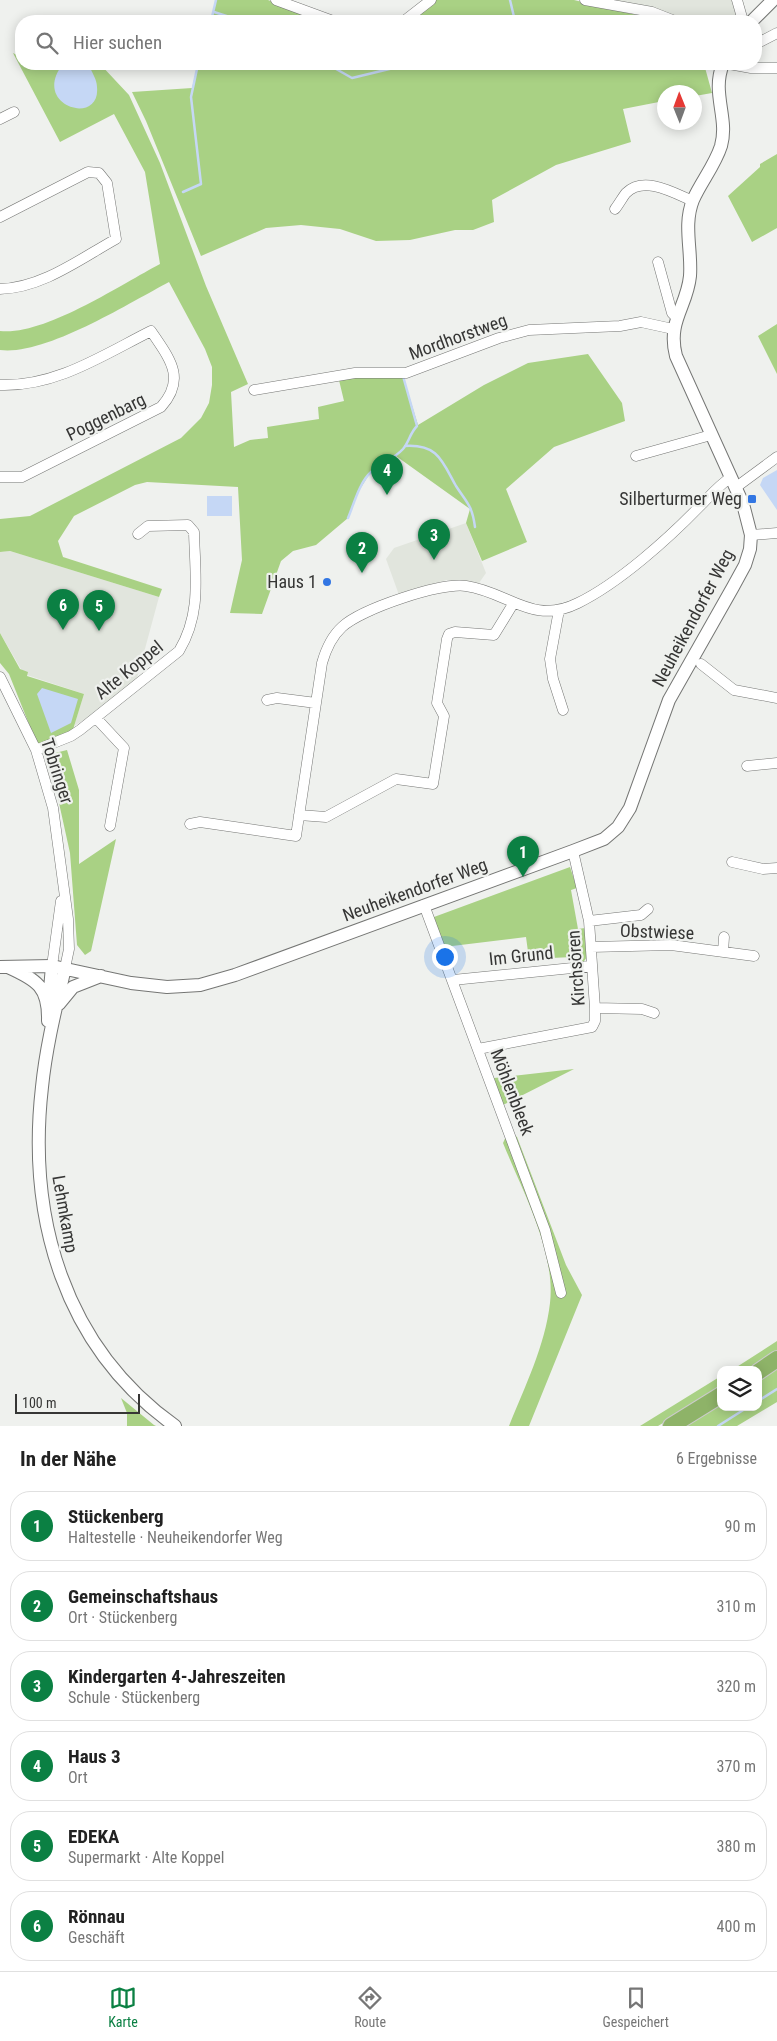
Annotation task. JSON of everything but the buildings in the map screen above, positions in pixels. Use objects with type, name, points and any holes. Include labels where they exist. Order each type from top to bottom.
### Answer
[{"type":"highway","points":[[762,1369],[777,1359]]},
{"type":"highway","points":[[671,1426],[717,1397]]},
{"type":"street","points":[[276,0],[317,15]]},
{"type":"street","points":[[412,15],[431,0]]},
{"type":"street","points":[[585,0],[660,15]]},
{"type":"street","points":[[737,0],[741,15]]},
{"type":"street","points":[[758,15],[774,0]]},
{"type":"street","points":[[762,41],[777,32]]},
{"type":"street","points":[[762,68],[777,68]]},
{"type":"street","name":"Neuheikendorfer Weg","points":[[2,966],[59,967],[130,983],[167,987],[200,985],[235,975],[574,852],[604,839],[618,826],[630,808],[669,700],[745,565],[751,535],[749,522],[698,401],[676,356],[672,342],[675,324],[690,276],[688,220],[692,201],[720,146],[723,129],[717,87],[721,70]]},
{"type":"street","points":[[0,119],[14,112]]},
{"type":"street","points":[[0,217],[88,172],[99,173],[106,183],[116,239],[41,280],[16,289],[0,289]]},
{"type":"street","points":[[615,209],[628,192],[644,186],[657,186],[692,201]]},
{"type":"street","points":[[658,262],[675,324]]},
{"type":"street","name":"Mordhorstweg","points":[[254,390],[355,373],[406,373],[500,338],[529,330],[620,326],[641,322],[675,324]]},
{"type":"street","name":"Poggenbarg","points":[[0,385],[43,381],[63,375],[152,331],[175,370],[174,388],[171,397],[161,407],[22,476],[0,477]]},
{"type":"street","points":[[636,456],[711,435]]},
{"type":"street","points":[[190,824],[200,822],[296,836],[325,651],[337,632],[357,617],[430,589],[446,586],[469,586],[486,591],[530,610],[559,610],[578,604],[632,567],[700,506],[716,488],[733,483],[777,458]]},
{"type":"street","name":"Alte Koppel","points":[[36,750],[71,736],[179,651],[195,614],[194,532],[188,525],[148,526],[138,534]]},
{"type":"street","points":[[751,535],[777,533]]},
{"type":"street","points":[[299,815],[326,818],[396,779],[433,784],[444,716],[437,703],[449,634],[455,632],[494,635],[513,604]]},
{"type":"street","points":[[559,610],[550,659],[552,679],[563,710]]},
{"type":"street","points":[[701,664],[734,690],[777,698]]},
{"type":"street","name":"Tobringer","points":[[0,677],[36,750],[53,808],[63,880],[69,949],[59,967]]},
{"type":"street","points":[[267,700],[277,698],[316,703]]},
{"type":"street","name":"Alte Koppel","points":[[96,718],[124,748],[110,826]]},
{"type":"street","points":[[747,766],[777,763]]},
{"type":"street","name":"Kirchsören","points":[[478,1049],[592,1027],[595,1008],[589,921],[574,852]]},
{"type":"street","points":[[732,862],[763,869],[777,868]]},
{"type":"street","name":"Tobringer","points":[[59,967],[63,880]]},
{"type":"street","name":"Möhlenbleek","points":[[424,905],[549,1243],[562,1293]]},
{"type":"street","points":[[589,921],[641,915],[648,910]]},
{"type":"street","points":[[723,952],[724,937]]},
{"type":"street","name":"Obstwiese","points":[[591,947],[671,945],[754,956]]},
{"type":"street","points":[[2,966],[37,982],[43,991],[51,1012]]},
{"type":"street","name":"Im Grund","points":[[453,980],[592,966]]},
{"type":"street","points":[[51,1012],[59,967]]},
{"type":"street","points":[[51,1012],[69,990],[101,976]]},
{"type":"street","points":[[595,1008],[642,1009],[654,1013]]},
{"type":"street","name":"Lehmkamp","points":[[51,1012],[40,1106],[39,1158],[44,1212],[55,1262],[72,1306],[94,1343],[121,1379],[153,1410],[175,1426]]},
{"type":"shaded area","points":[[608,0],[735,0],[739,15],[668,15],[655,9]]},
{"type":"shaded area","points":[[466,523],[486,573],[479,583],[446,580],[399,595],[386,559],[394,548]]},
{"type":"shaded area","points":[[10,551],[159,597],[136,682],[111,703],[74,726],[84,694],[27,675],[21,669],[0,633],[0,552]]},
{"type":"green space","points":[[216,0],[268,0],[303,14],[303,15],[212,15]]},
{"type":"green space","points":[[434,0],[574,0],[636,15],[417,15]]},
{"type":"green space","points":[[22,70],[106,70],[129,95],[160,163],[206,286],[248,384],[231,392],[234,447],[250,440],[268,438],[267,427],[319,419],[318,407],[344,401],[338,376],[403,376],[418,425],[484,385],[528,363],[588,354],[622,403],[625,421],[554,447],[506,489],[527,542],[482,561],[466,523],[470,509],[396,456],[370,473],[357,494],[348,518],[316,545],[293,551],[281,561],[262,614],[230,613],[242,560],[238,487],[147,482],[135,485],[74,516],[58,541],[63,557],[162,589],[159,597],[10,551],[0,552],[0,519],[30,516],[181,438],[201,418],[209,403],[212,385],[212,367],[205,349],[169,282],[63,337],[19,350],[0,350],[0,331],[38,326],[59,318],[160,264],[145,172],[114,114],[60,142]]},
{"type":"green space","points":[[196,70],[706,70],[712,93],[702,95],[702,85],[657,85],[657,102],[623,109],[631,142],[556,165],[492,200],[494,222],[473,230],[455,230],[410,240],[376,241],[340,229],[301,225],[266,228],[201,256],[146,121],[132,92],[192,88]]},
{"type":"green space","points":[[777,154],[777,228],[752,242],[728,196],[760,167],[760,164]]},
{"type":"green space","points":[[777,324],[777,374],[758,336]]},
{"type":"green space","points":[[0,633],[20,669],[28,672],[27,676],[84,694],[71,736],[39,749],[9,674],[0,663]]},
{"type":"green space","points":[[67,750],[79,790],[79,864],[116,839],[91,951],[85,955],[77,945],[70,853],[50,762],[51,754]]},
{"type":"green space","points":[[570,867],[577,888],[571,890],[578,929],[585,928],[587,957],[582,964],[574,964],[573,957],[529,959],[526,937],[444,947],[434,917]]},
{"type":"green space","points":[[574,1069],[503,1105],[494,1078]]},
{"type":"green space","points":[[509,1130],[517,1137],[566,1265],[582,1295],[529,1426],[509,1426],[534,1366],[544,1335],[550,1303],[550,1283],[543,1242],[503,1143]]},
{"type":"green space","points":[[777,1341],[777,1353],[757,1366],[738,1366]]},
{"type":"green space","points":[[777,1366],[777,1402],[762,1411],[762,1375]]},
{"type":"green space","points":[[717,1378],[717,1390],[658,1426],[640,1426]]},
{"type":"green space","points":[[121,1398],[156,1426],[127,1426],[127,1413]]},
{"type":"green space","points":[[717,1405],[717,1411],[762,1411],[737,1426],[683,1426]]},
{"type":"water","points":[[60,70],[91,70],[97,87],[95,99],[89,106],[79,108],[69,106],[60,100],[55,91],[55,79]]},
{"type":"water","points":[[777,470],[777,510],[760,485],[763,478]]},
{"type":"water","points":[[207,496],[232,496],[232,516],[207,516]]},
{"type":"water","points":[[42,688],[78,699],[71,723],[51,733],[37,694]]},
{"type":"waterway","points":[[212,15],[216,0]]},
{"type":"waterway","points":[[510,0],[514,15]]},
{"type":"waterway","points":[[214,12],[223,15]]},
{"type":"waterway","points":[[183,192],[201,184],[191,97],[197,70]]},
{"type":"waterway","points":[[338,70],[352,78],[385,70]]},
{"type":"waterway","points":[[348,518],[360,488],[367,477],[403,449],[417,426],[403,376]]},
{"type":"waterway","points":[[405,446],[425,448],[438,456],[469,505],[475,527]]},
{"type":"waterway","points":[[762,1398],[777,1389]]},
{"type":"waterway","points":[[718,1426],[742,1411]]},
{"type":"place","name":"Haus 3","points":[[387,495]]},
{"type":"place","name":"Silberturmer Weg","points":[[752,499]]},
{"type":"place","name":"Kindergarten 4-Jahreszeiten","points":[[434,560]]},
{"type":"place","name":"Gemeinschaftshaus","points":[[362,573]]},
{"type":"place","name":"Haus 1","points":[[327,582]]},
{"type":"place","name":"Rönnau","points":[[63,630]]},
{"type":"place","name":"EDEKA","points":[[99,631]]},
{"type":"place","name":"Stückenberg","points":[[523,877]]}]
